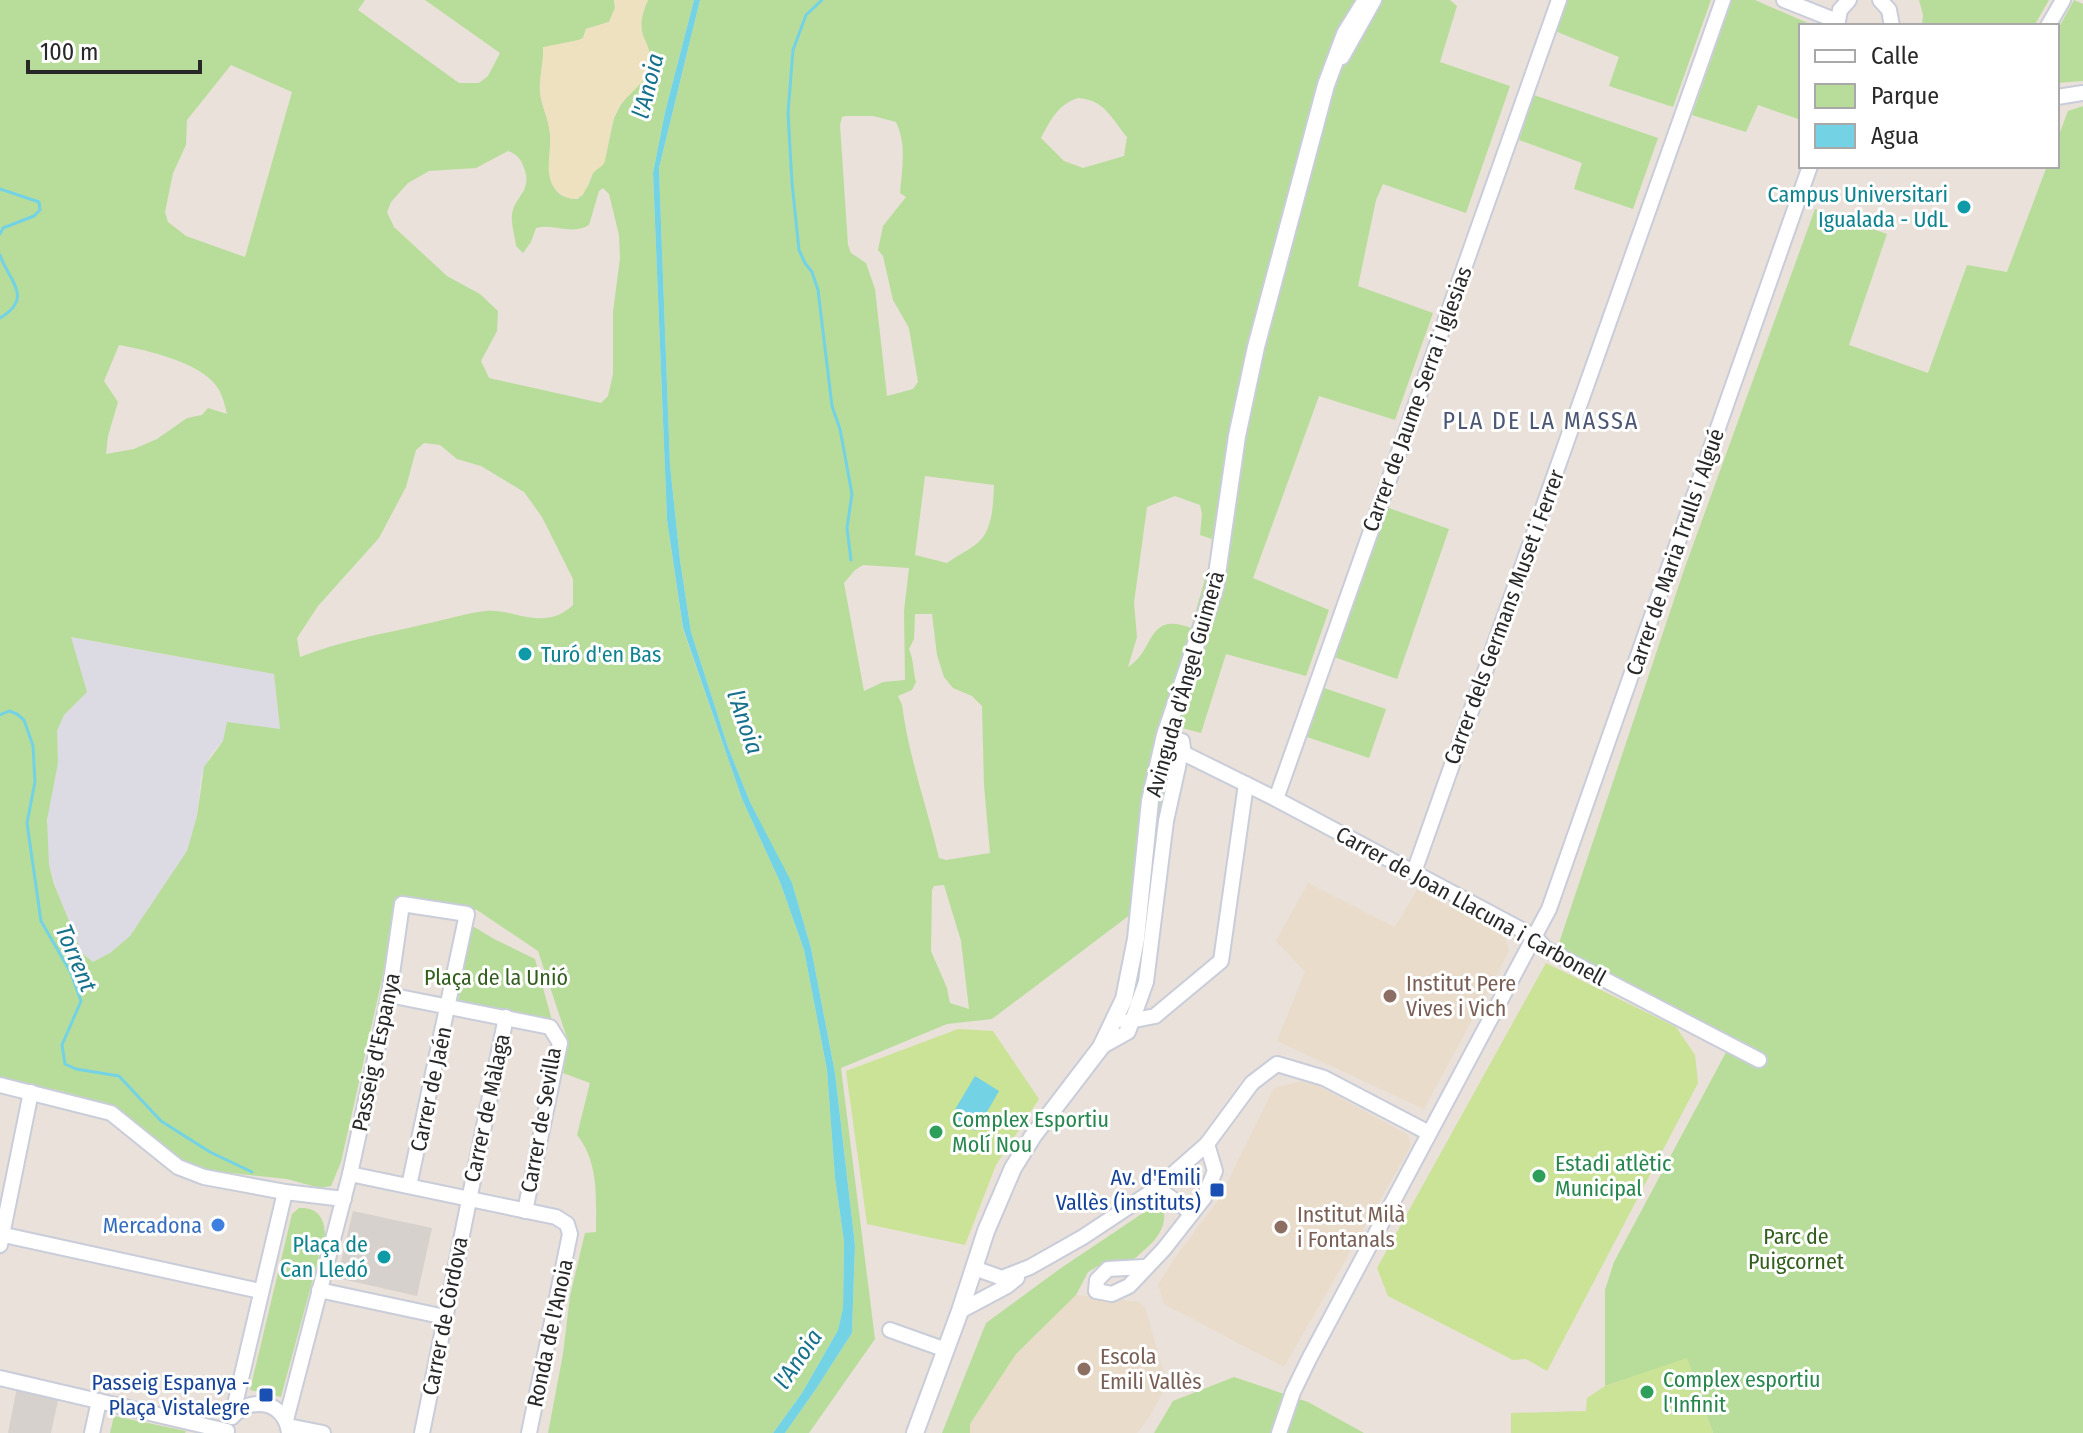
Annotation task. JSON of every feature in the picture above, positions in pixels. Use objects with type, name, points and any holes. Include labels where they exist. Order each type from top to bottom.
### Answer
[{"type":"street","name":"Avinguda d'Àngel Guimerà","points":[[915,1433],[997,1201],[1021,1153],[1124,1020],[1150,801],[1172,755],[1165,735],[1215,588],[1246,391],[1326,85],[1345,34],[1366,0]]},
{"type":"street","points":[[1326,85],[1374,0]]},
{"type":"street","name":"Carrer de Jaume Serra i Iglesias","points":[[1276,799],[1559,0]]},
{"type":"street","name":"Carrer dels Germans Muset i Ferrer","points":[[1414,872],[1723,0]]},
{"type":"street","points":[[1784,0],[1837,24],[1840,2]]},
{"type":"street","points":[[1880,0],[1889,10],[1892,24]]},
{"type":"street","points":[[2049,24],[2063,0]]},
{"type":"street","points":[[2059,97],[2083,93]]},
{"type":"street","name":"Carrer de Maria Trulls i Algué","points":[[1279,1433],[1293,1392],[1549,909],[1809,168]]},
{"type":"street","name":"Carrer de Joan Llacuna i Carbonell","points":[[1172,755],[1276,799],[1535,937],[1546,949],[1759,1060]]},
{"type":"street","points":[[1124,1020],[1155,1016],[1221,961],[1246,784]]},
{"type":"street","name":"Passeig d'Espanya","points":[[287,1426],[350,1174],[389,995],[402,904]]},
{"type":"street","name":"Carrer de Jaén","points":[[402,904],[467,914],[409,1186]]},
{"type":"street","name":"Carrer de Sevilla","points":[[389,995],[550,1027],[560,1043],[525,1211]]},
{"type":"street","name":"Carrer de Màlaga","points":[[469,1199],[506,1017]]},
{"type":"street","points":[[974,1268],[1002,1278],[1030,1267],[1083,1237],[1157,1188],[1207,1144],[1252,1083],[1277,1064],[1324,1078],[1429,1133]]},
{"type":"street","points":[[0,1085],[111,1113],[178,1167],[204,1177],[344,1199]]},
{"type":"street","points":[[31,1092],[1,1238],[260,1291]]},
{"type":"street","points":[[1144,1267],[1164,1249],[1204,1198],[1215,1171],[1207,1144]]},
{"type":"street","points":[[350,1174],[525,1211]]},
{"type":"street","points":[[1157,1188],[1192,1213]]},
{"type":"street","points":[[229,1427],[285,1192]]},
{"type":"street","name":"Carrer de Còrdova","points":[[422,1433],[469,1199]]},
{"type":"street","name":"Ronda de l'Anoia","points":[[525,1211],[556,1217],[567,1224],[570,1234],[529,1433]]},
{"type":"street","points":[[960,1311],[1007,1286],[1030,1267]]},
{"type":"street","points":[[319,1290],[445,1317]]},
{"type":"street","points":[[890,1330],[946,1350]]},
{"type":"street","points":[[0,1378],[229,1427]]},
{"type":"street","points":[[92,1433],[99,1401]]},
{"type":"street","points":[[229,1427],[238,1410],[255,1403],[273,1407],[287,1426],[323,1433]]},
{"type":"shaded area","points":[[70,637],[274,674],[280,730],[223,741],[211,754],[201,777],[197,816],[187,851],[130,936],[110,953],[93,962],[82,953],[61,902],[49,865],[47,837],[48,811],[58,763],[57,731],[64,715],[87,692]]},
{"type":"shaded area","name":"Institut Pere Vives i Vich","points":[[1308,883],[1395,927],[1417,890],[1504,933],[1509,951],[1424,1109],[1277,1041],[1305,972],[1276,941]]},
{"type":"shaded area","name":"Institut Milà i Fontanals","points":[[1302,1081],[1319,1086],[1408,1135],[1411,1146],[1284,1367],[1164,1304],[1158,1285],[1219,1199],[1274,1088]]},
{"type":"shaded area","name":"Plaça de Can Lledó","points":[[353,1211],[432,1228],[417,1296],[337,1278]]},
{"type":"shaded area","name":"Escola Emili Vallès","points":[[1076,1295],[1139,1302],[1145,1307],[1167,1385],[1148,1419],[1137,1433],[970,1433],[970,1424],[1016,1354]]},
{"type":"shaded area","points":[[18,1382],[60,1391],[51,1433],[8,1433]]},
{"type":"green space","points":[[0,0],[365,0],[358,10],[459,83],[479,83],[488,76],[500,53],[425,0],[614,0],[615,8],[609,22],[586,29],[579,40],[543,48],[540,91],[550,134],[550,175],[557,192],[578,199],[593,173],[604,163],[614,118],[621,104],[638,85],[650,56],[642,28],[642,16],[648,0],[694,0],[653,173],[667,520],[683,629],[742,799],[780,882],[804,950],[827,1070],[835,1178],[844,1242],[843,1309],[838,1330],[802,1393],[773,1433],[548,1433],[570,1296],[585,1233],[596,1232],[593,1169],[577,1135],[590,1083],[563,1073],[568,1041],[538,951],[477,910],[410,898],[393,912],[385,966],[341,1162],[331,1186],[320,1188],[287,1179],[193,1169],[171,1158],[115,1106],[57,1090],[0,1080]],"holes":[[[231,65],[292,92],[245,257],[186,236],[168,222],[165,212],[173,173],[186,145],[187,120]],[[508,151],[522,162],[526,183],[513,209],[512,219],[516,246],[523,253],[536,228],[576,229],[589,225],[599,191],[603,188],[609,194],[619,235],[620,258],[613,312],[613,374],[608,396],[601,403],[489,378],[481,361],[497,331],[498,311],[480,294],[447,276],[394,227],[387,212],[391,202],[408,183],[429,171],[476,168]],[[119,345],[144,350],[174,359],[201,372],[219,390],[227,414],[208,408],[202,415],[187,418],[157,439],[134,449],[106,454],[118,402],[104,381]],[[424,443],[440,445],[457,459],[481,466],[524,492],[542,517],[573,579],[573,605],[562,613],[541,618],[497,611],[471,613],[346,642],[300,657],[297,638],[318,606],[379,538],[406,487],[416,450]],[[71,637],[274,674],[280,729],[227,722],[223,741],[204,767],[197,816],[187,851],[130,936],[110,953],[93,962],[82,953],[49,865],[47,820],[58,763],[57,731],[64,715],[87,692]]]},
{"type":"green space","points":[[700,0],[1450,0],[1457,6],[1440,62],[1510,86],[1466,213],[1383,184],[1376,200],[1358,286],[1433,313],[1395,420],[1319,396],[1253,578],[1329,610],[1306,676],[1226,654],[1201,733],[1182,728],[1147,902],[992,1019],[947,1024],[841,1068],[875,1339],[809,1433],[785,1433],[852,1333],[855,1245],[835,1073],[811,948],[793,887],[750,802],[728,747],[691,632],[670,465],[659,168]],"holes":[[[1087,99],[1107,111],[1127,137],[1124,156],[1083,168],[1064,161],[1041,138],[1055,114],[1071,101]],[[873,116],[896,122],[902,139],[900,193],[906,197],[883,226],[878,250],[883,256],[893,300],[909,328],[918,382],[913,389],[887,396],[875,289],[866,263],[851,253],[848,245],[842,117]],[[925,476],[994,485],[991,518],[981,540],[947,563],[915,555]],[[1175,496],[1200,505],[1200,535],[1212,539],[1209,565],[1191,628],[1177,624],[1159,628],[1137,660],[1128,667],[1137,637],[1134,603],[1147,507]],[[863,565],[909,568],[904,611],[905,680],[883,682],[864,691],[844,583]],[[915,614],[932,614],[937,655],[944,677],[953,688],[972,696],[982,706],[990,853],[946,860],[939,858],[898,696],[912,690],[916,682],[909,649],[914,639]],[[944,885],[961,941],[969,1009],[950,1003],[931,951],[934,886]]]},
{"type":"green space","points":[[1566,0],[1711,0],[1673,107],[1609,86],[1619,57],[1555,31]]},
{"type":"green space","points":[[1732,0],[1755,0],[1810,24],[1799,24],[1799,119],[1758,105],[1746,132],[1692,115]]},
{"type":"green space","points":[[1919,0],[2049,0],[2035,24],[1922,24]]},
{"type":"green space","points":[[2074,0],[2083,4],[2083,81],[2059,83],[2059,27]]},
{"type":"green space","points":[[1534,95],[1658,138],[1633,209],[1574,189],[1582,163],[1519,140]]},
{"type":"green space","name":"Parc de Puigcornet","points":[[2083,106],[2083,1433],[1713,1433],[1687,1359],[1605,1386],[1605,1290],[1614,1262],[1732,1041],[1558,946],[1684,570],[1815,209],[1887,234],[1849,345],[1928,373],[1967,265],[2007,272],[2046,168],[2059,168],[2059,135],[2068,111]]},
{"type":"green space","points":[[1386,507],[1449,529],[1397,679],[1334,657]]},
{"type":"green space","points":[[1324,688],[1386,709],[1369,758],[1307,737]]},
{"type":"green space","name":"Plaça de la Unió","points":[[471,925],[535,959],[553,1024],[458,1002]]},
{"type":"green space","name":"Estadi atlètic Municipal","points":[[1546,963],[1676,1027],[1695,1055],[1698,1083],[1547,1371],[1526,1359],[1513,1360],[1388,1296],[1377,1268]]},
{"type":"green space","name":"Complex Esportiu Molí Nou","points":[[958,1029],[993,1031],[1039,1099],[996,1165],[965,1245],[867,1224],[846,1071]]},
{"type":"green space","points":[[1152,1207],[1164,1213],[1162,1228],[1154,1240],[1132,1261],[1107,1261],[1088,1272],[1076,1295],[1016,1354],[970,1424],[970,1433],[942,1433],[986,1323]]},
{"type":"green space","points":[[299,1208],[311,1209],[318,1214],[325,1234],[281,1397],[250,1390],[292,1214]]},
{"type":"green space","name":"Complex esportiu l'Infinit","points":[[1687,1358],[1713,1433],[1511,1433],[1511,1413],[1586,1411],[1587,1398],[1605,1386]]},
{"type":"green space","points":[[1234,1377],[1308,1402],[1364,1433],[1154,1433],[1173,1401]]},
{"type":"green space","points":[[114,1416],[186,1431],[110,1433]]},
{"type":"sand","points":[[614,0],[648,0],[641,23],[649,49],[650,66],[642,82],[616,112],[603,165],[593,173],[582,196],[572,199],[554,188],[549,172],[550,134],[540,91],[543,47],[579,40],[586,29],[609,22],[615,8]]},
{"type":"water","points":[[694,0],[700,0],[659,168],[670,465],[680,560],[691,632],[728,747],[750,802],[792,883],[811,948],[835,1073],[855,1245],[852,1333],[785,1433],[773,1433],[802,1393],[838,1330],[843,1308],[844,1242],[835,1178],[827,1070],[804,950],[780,882],[742,799],[683,628],[667,520],[653,173]]},
{"type":"water","points":[[975,1076],[999,1091],[976,1131],[951,1116]]},
{"type":"waterway","points":[[822,0],[806,15],[793,50],[788,113],[799,250],[818,290],[832,406],[840,429],[852,494],[847,528],[851,560]]},
{"type":"waterway","name":"Torrent","points":[[0,189],[39,202],[40,210],[34,216],[3,228],[0,234]]},
{"type":"waterway","name":"Torrent","points":[[0,255],[17,295],[16,303],[0,318]]},
{"type":"waterway","name":"Torrent","points":[[0,715],[9,711],[24,720],[33,746],[35,782],[27,823],[41,921],[71,973],[81,1001],[62,1045],[65,1064],[76,1069],[119,1076],[161,1121],[210,1152],[252,1172]]},
{"type":"place","name":"Campus Universitari Igualada - UdL","points":[[1964,207]]},
{"type":"place","name":"Turó d'en Bas","points":[[525,654]]},
{"type":"place","name":"Institut Pere Vives i Vich","points":[[1390,996]]},
{"type":"place","name":"Complex Esportiu Molí Nou","points":[[936,1132]]},
{"type":"place","name":"Estadi atlètic Municipal","points":[[1539,1176]]},
{"type":"place","name":"Av. d'Emili Vallès (instituts)","points":[[1217,1190]]},
{"type":"place","name":"Mercadona","points":[[218,1225]]},
{"type":"place","name":"Institut Milà i Fontanals","points":[[1281,1227]]},
{"type":"place","name":"Plaça de Can Lledó","points":[[384,1257]]},
{"type":"place","name":"Escola Emili Vallès","points":[[1084,1369]]},
{"type":"place","name":"Complex esportiu l'Infinit","points":[[1647,1392]]},
{"type":"place","name":"Passeig Espanya - Plaça Vistalegre","points":[[266,1395]]},
{"type":"district","name":"PLA DE LA MASSA","points":[[1541,421]]},
{"type":"water label","name":"l'Anoia","points":[[648,86]]},
{"type":"water label","name":"l'Anoia","points":[[745,722]]},
{"type":"water label","name":"l'Anoia","points":[[798,1359]]}]
